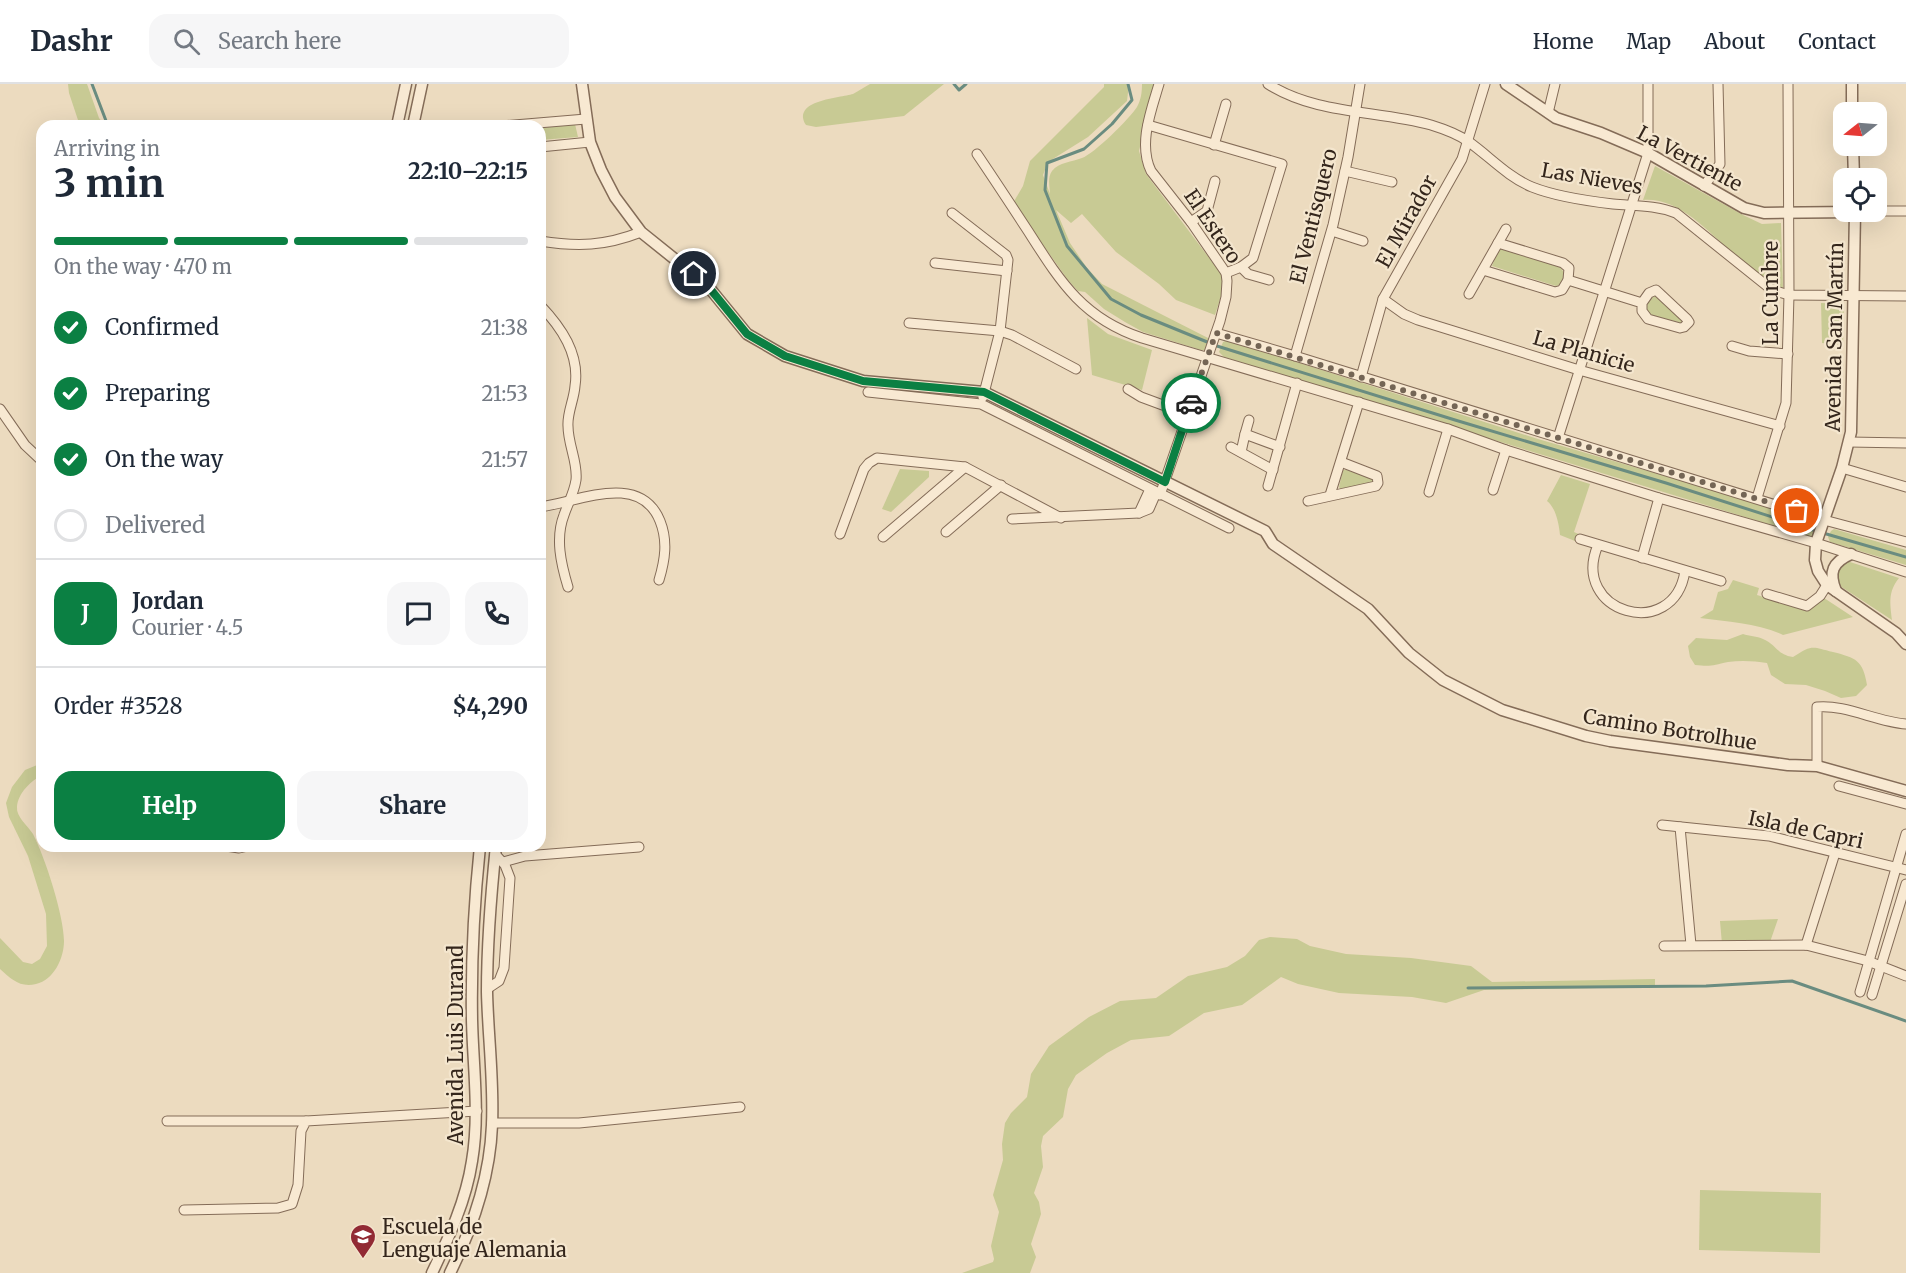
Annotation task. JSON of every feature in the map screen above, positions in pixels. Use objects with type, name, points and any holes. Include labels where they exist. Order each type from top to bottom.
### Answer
[{"type":"street","points":[[398,120],[406,84]]},
{"type":"street","points":[[414,120],[422,84]]},
{"type":"street","name":"Camino Botrolhue","points":[[582,84],[590,142],[601,170],[615,197],[641,232],[707,285],[747,334],[785,356],[863,381],[984,392],[1265,531],[1273,544],[1368,609],[1408,653],[1443,681],[1502,710],[1586,736],[1610,741],[1788,765],[1817,766],[1906,791]]},
{"type":"street","name":"El Estero","points":[[1156,492],[1165,482],[1226,297],[1226,273],[1146,161],[1144,151],[1148,125],[1159,84]]},
{"type":"street","name":"Las Nieves","points":[[1268,84],[1282,93],[1322,106],[1431,125],[1455,133],[1499,167],[1530,186],[1610,204],[1656,207],[1676,213],[1772,290],[1789,295],[1906,296]]},
{"type":"street","name":"El Ventisquero","points":[[1295,356],[1332,231],[1360,84]]},
{"type":"street","name":"El Mirador","points":[[1361,377],[1383,299],[1462,159],[1485,84]]},
{"type":"street","name":"La Vertiente","points":[[1506,84],[1565,122],[1601,133],[1648,153],[1744,208],[1764,213],[1833,213]]},
{"type":"street","points":[[1548,113],[1555,84]]},
{"type":"street","points":[[1558,438],[1648,153],[1648,84]]},
{"type":"street","points":[[1704,186],[1720,164],[1718,84]]},
{"type":"street","name":"La Cumbre","points":[[1757,498],[1786,403],[1789,295],[1788,84]]},
{"type":"street","points":[[1852,84],[1852,102]]},
{"type":"street","points":[[1214,145],[1226,104]]},
{"type":"street","points":[[546,122],[586,119]]},
{"type":"street","points":[[1148,125],[1282,164],[1253,258],[1241,267],[1226,273]]},
{"type":"street","points":[[546,146],[590,142]]},
{"type":"street","points":[[977,154],[1059,278],[1087,309],[1108,324],[1130,334],[1208,355],[1448,429],[1506,450],[1659,498],[1817,540],[1906,572]]},
{"type":"street","points":[[1345,171],[1392,182]]},
{"type":"street","points":[[1191,222],[1207,211],[1215,181]]},
{"type":"street","points":[[1887,211],[1906,211]]},
{"type":"street","points":[[952,213],[1006,255],[1008,260],[1000,331],[981,404]]},
{"type":"street","name":"Avenida San Martín","points":[[1827,585],[1816,566],[1817,540],[1842,468],[1852,422],[1855,222]]},
{"type":"street","points":[[1469,294],[1506,229]]},
{"type":"street","points":[[1332,231],[1363,241]]},
{"type":"street","points":[[546,242],[572,246],[585,245],[612,242],[641,232]]},
{"type":"street","points":[[1483,270],[1554,292],[1562,290],[1569,280],[1569,268],[1563,263],[1498,243]]},
{"type":"street","points":[[935,264],[1007,271]]},
{"type":"street","points":[[1241,267],[1248,274],[1269,280]]},
{"type":"street","points":[[1569,280],[1642,303]]},
{"type":"street","points":[[1656,290],[1689,322],[1680,328],[1648,319],[1642,311],[1642,303],[1648,293],[1656,290]]},
{"type":"street","name":"La Planicie","points":[[1383,299],[1404,314],[1418,320],[1579,370],[1780,426]]},
{"type":"street","points":[[546,312],[563,332],[575,369],[576,386],[568,427],[576,476],[574,489],[562,518],[559,542],[568,587]]},
{"type":"street","points":[[909,323],[1000,331],[1076,369]]},
{"type":"street","points":[[1215,336],[1295,356],[1757,498],[1823,522],[1906,542]]},
{"type":"street","points":[[1732,346],[1749,351],[1788,354]]},
{"type":"street","points":[[1268,486],[1297,383]]},
{"type":"street","points":[[1128,390],[1187,414]]},
{"type":"street","points":[[868,392],[981,404],[1229,528]]},
{"type":"street","points":[[1330,495],[1359,402]]},
{"type":"street","points":[[0,409],[25,445],[36,455]]},
{"type":"street","points":[[1241,452],[1249,420]]},
{"type":"street","points":[[1429,492],[1448,429]]},
{"type":"street","points":[[1245,434],[1280,447]]},
{"type":"street","points":[[1849,442],[1906,443]]},
{"type":"street","points":[[1231,447],[1274,470]]},
{"type":"street","points":[[1493,490],[1506,450]]},
{"type":"street","points":[[840,534],[864,469],[877,458],[965,467],[1061,518]]},
{"type":"street","points":[[1308,501],[1376,486],[1378,483],[1377,476],[1341,462]]},
{"type":"street","points":[[883,537],[965,467]]},
{"type":"street","points":[[1842,468],[1906,487]]},
{"type":"street","points":[[946,532],[1001,485]]},
{"type":"street","points":[[1012,519],[1139,513],[1149,509],[1156,492]]},
{"type":"street","points":[[1139,513],[1156,492]]},
{"type":"street","points":[[546,506],[603,494],[626,494],[649,503],[662,524],[665,542],[665,557],[659,580]]},
{"type":"street","points":[[1642,558],[1659,498]]},
{"type":"street","points":[[1580,539],[1721,581]]},
{"type":"street","points":[[1598,545],[1593,567],[1598,589],[1608,601],[1627,612],[1649,612],[1663,607],[1678,591],[1685,571]]},
{"type":"street","points":[[1838,593],[1831,577],[1832,568],[1838,561],[1851,554]]},
{"type":"street","points":[[1767,594],[1807,606],[1820,596],[1827,585],[1896,633],[1905,642]]},
{"type":"street","points":[[1817,766],[1817,707],[1830,707],[1906,724]]},
{"type":"street","points":[[1839,786],[1906,804]]},
{"type":"street","name":"Isla de Capri","points":[[1662,825],[1769,836],[1906,870]]},
{"type":"street","points":[[1680,827],[1691,945]]},
{"type":"street","points":[[1860,992],[1906,834]]},
{"type":"street","points":[[478,866],[483,856],[490,853],[525,856],[639,847]]},
{"type":"street","name":"Avenida Luis Durand","points":[[432,1273],[454,1226],[467,1184],[475,1145],[477,1112],[472,973],[479,852]]},
{"type":"street","points":[[1806,945],[1835,853]]},
{"type":"street","points":[[472,973],[478,985],[487,989],[499,981],[504,968],[510,884],[508,872],[498,854]]},
{"type":"street","name":"Avenida Luis Durand","points":[[450,1273],[468,1232],[487,1167],[492,1123],[487,989],[498,854]]},
{"type":"street","points":[[1872,995],[1906,884]]},
{"type":"street","points":[[1664,946],[1806,945],[1881,965],[1906,976]]},
{"type":"street","points":[[492,1123],[579,1123],[740,1107]]},
{"type":"street","points":[[167,1121],[306,1121],[477,1112]]},
{"type":"street","points":[[184,1210],[278,1208],[292,1204],[298,1185],[301,1131],[306,1121]]},
{"type":"green space","points":[[68,84],[87,84],[100,120],[78,120]]},
{"type":"green space","points":[[870,84],[944,84],[904,116],[816,127],[806,125],[803,117],[805,110],[811,105],[853,94]]},
{"type":"green space","points":[[1104,84],[1129,84],[1127,101],[1088,137],[1048,162],[1043,175],[1050,194],[1049,180],[1052,171],[1062,164],[1088,155],[1103,143],[1137,107],[1142,84],[1155,84],[1139,151],[1146,174],[1222,275],[1224,287],[1215,315],[1176,300],[1159,284],[1116,252],[1082,214],[1071,223],[1056,210],[1070,243],[1087,268],[1102,284],[1210,339],[1208,350],[1201,350],[1143,332],[1104,309],[1085,292],[1078,291],[1013,203],[1023,186],[1030,161],[1104,87]]},
{"type":"green space","points":[[575,124],[578,137],[546,140],[546,127]]},
{"type":"green space","points":[[1655,166],[1762,224],[1781,223],[1783,289],[1747,267],[1697,222],[1680,210],[1662,202],[1643,200]]},
{"type":"green space","points":[[1499,248],[1560,267],[1565,274],[1562,284],[1556,286],[1492,266]]},
{"type":"green space","points":[[1657,294],[1683,320],[1682,323],[1649,315],[1646,309],[1650,297]]},
{"type":"green space","points":[[1821,303],[1844,304],[1843,345],[1822,343]]},
{"type":"green space","points":[[1087,318],[1108,334],[1152,350],[1142,390],[1092,375]]},
{"type":"green space","points":[[1228,340],[1538,439],[1751,501],[1819,524],[1815,537],[1224,357],[1219,352],[1223,342]]},
{"type":"green space","points":[[900,469],[929,471],[929,477],[891,512],[882,509]]},
{"type":"green space","points":[[1343,470],[1378,481],[1342,492],[1339,487]]},
{"type":"green space","points":[[1561,475],[1590,484],[1574,532],[1583,536],[1580,543],[1560,535],[1555,512],[1547,501]]},
{"type":"green space","points":[[1834,529],[1906,550],[1906,565],[1830,542],[1828,537]]},
{"type":"green space","points":[[1847,561],[1899,578],[1891,593],[1892,620],[1837,584],[1834,569]]},
{"type":"green space","points":[[1733,580],[1759,588],[1757,595],[1806,610],[1824,598],[1853,617],[1783,635],[1753,625],[1700,618],[1713,610],[1718,592],[1728,589]]},
{"type":"green space","points":[[1743,634],[1763,639],[1783,654],[1793,657],[1813,648],[1853,658],[1861,665],[1867,685],[1856,696],[1841,698],[1806,685],[1785,684],[1771,675],[1767,663],[1738,661],[1701,666],[1695,665],[1690,657],[1688,646],[1696,638],[1727,640]]},
{"type":"green space","points":[[36,765],[36,780],[22,792],[17,811],[33,834],[36,840],[36,852],[41,852],[48,871],[61,917],[64,941],[60,961],[53,973],[42,982],[30,985],[20,984],[0,969],[0,938],[23,962],[32,964],[40,959],[47,946],[46,914],[28,856],[9,817],[6,803],[12,787],[25,770]]},
{"type":"green space","points":[[1778,919],[1770,942],[1722,944],[1720,921]]},
{"type":"green space","points":[[1270,937],[1297,939],[1310,946],[1346,954],[1411,958],[1471,966],[1492,982],[1655,979],[1655,987],[1484,990],[1446,1003],[1412,997],[1339,993],[1298,984],[1281,977],[1242,1005],[1204,1013],[1169,1036],[1131,1040],[1107,1053],[1076,1075],[1068,1089],[1063,1117],[1043,1136],[1041,1146],[1043,1167],[1034,1193],[1039,1202],[1041,1214],[1031,1244],[1036,1257],[1030,1273],[962,1273],[993,1262],[991,1246],[999,1212],[993,1195],[1003,1160],[1002,1144],[1005,1123],[1011,1113],[1027,1097],[1031,1074],[1049,1046],[1089,1017],[1120,1001],[1156,998],[1188,976],[1227,967],[1245,956],[1259,940]]},
{"type":"green space","points":[[1700,1190],[1821,1193],[1820,1253],[1699,1250]]},
{"type":"waterway","points":[[92,84],[106,120]]},
{"type":"waterway","points":[[954,84],[959,90],[966,84]]},
{"type":"waterway","points":[[1128,84],[1132,100],[1112,124],[1084,149],[1047,163],[1045,190],[1067,246],[1111,299],[1141,315],[1217,346],[1816,531]]},
{"type":"waterway","points":[[1823,533],[1906,557]]},
{"type":"waterway","points":[[1468,988],[1706,986],[1792,981],[1906,1021]]},
{"type":"way so far","points":[[1191,403],[1216,333],[1797,511]]},
{"type":"place","name":"Escuela de Lenguaje Alemania","points":[[363,1260]]},
{"type":"route","points":[[694,274],[707,285],[747,334],[785,356],[863,381],[984,392],[1165,482],[1191,403]]}]
